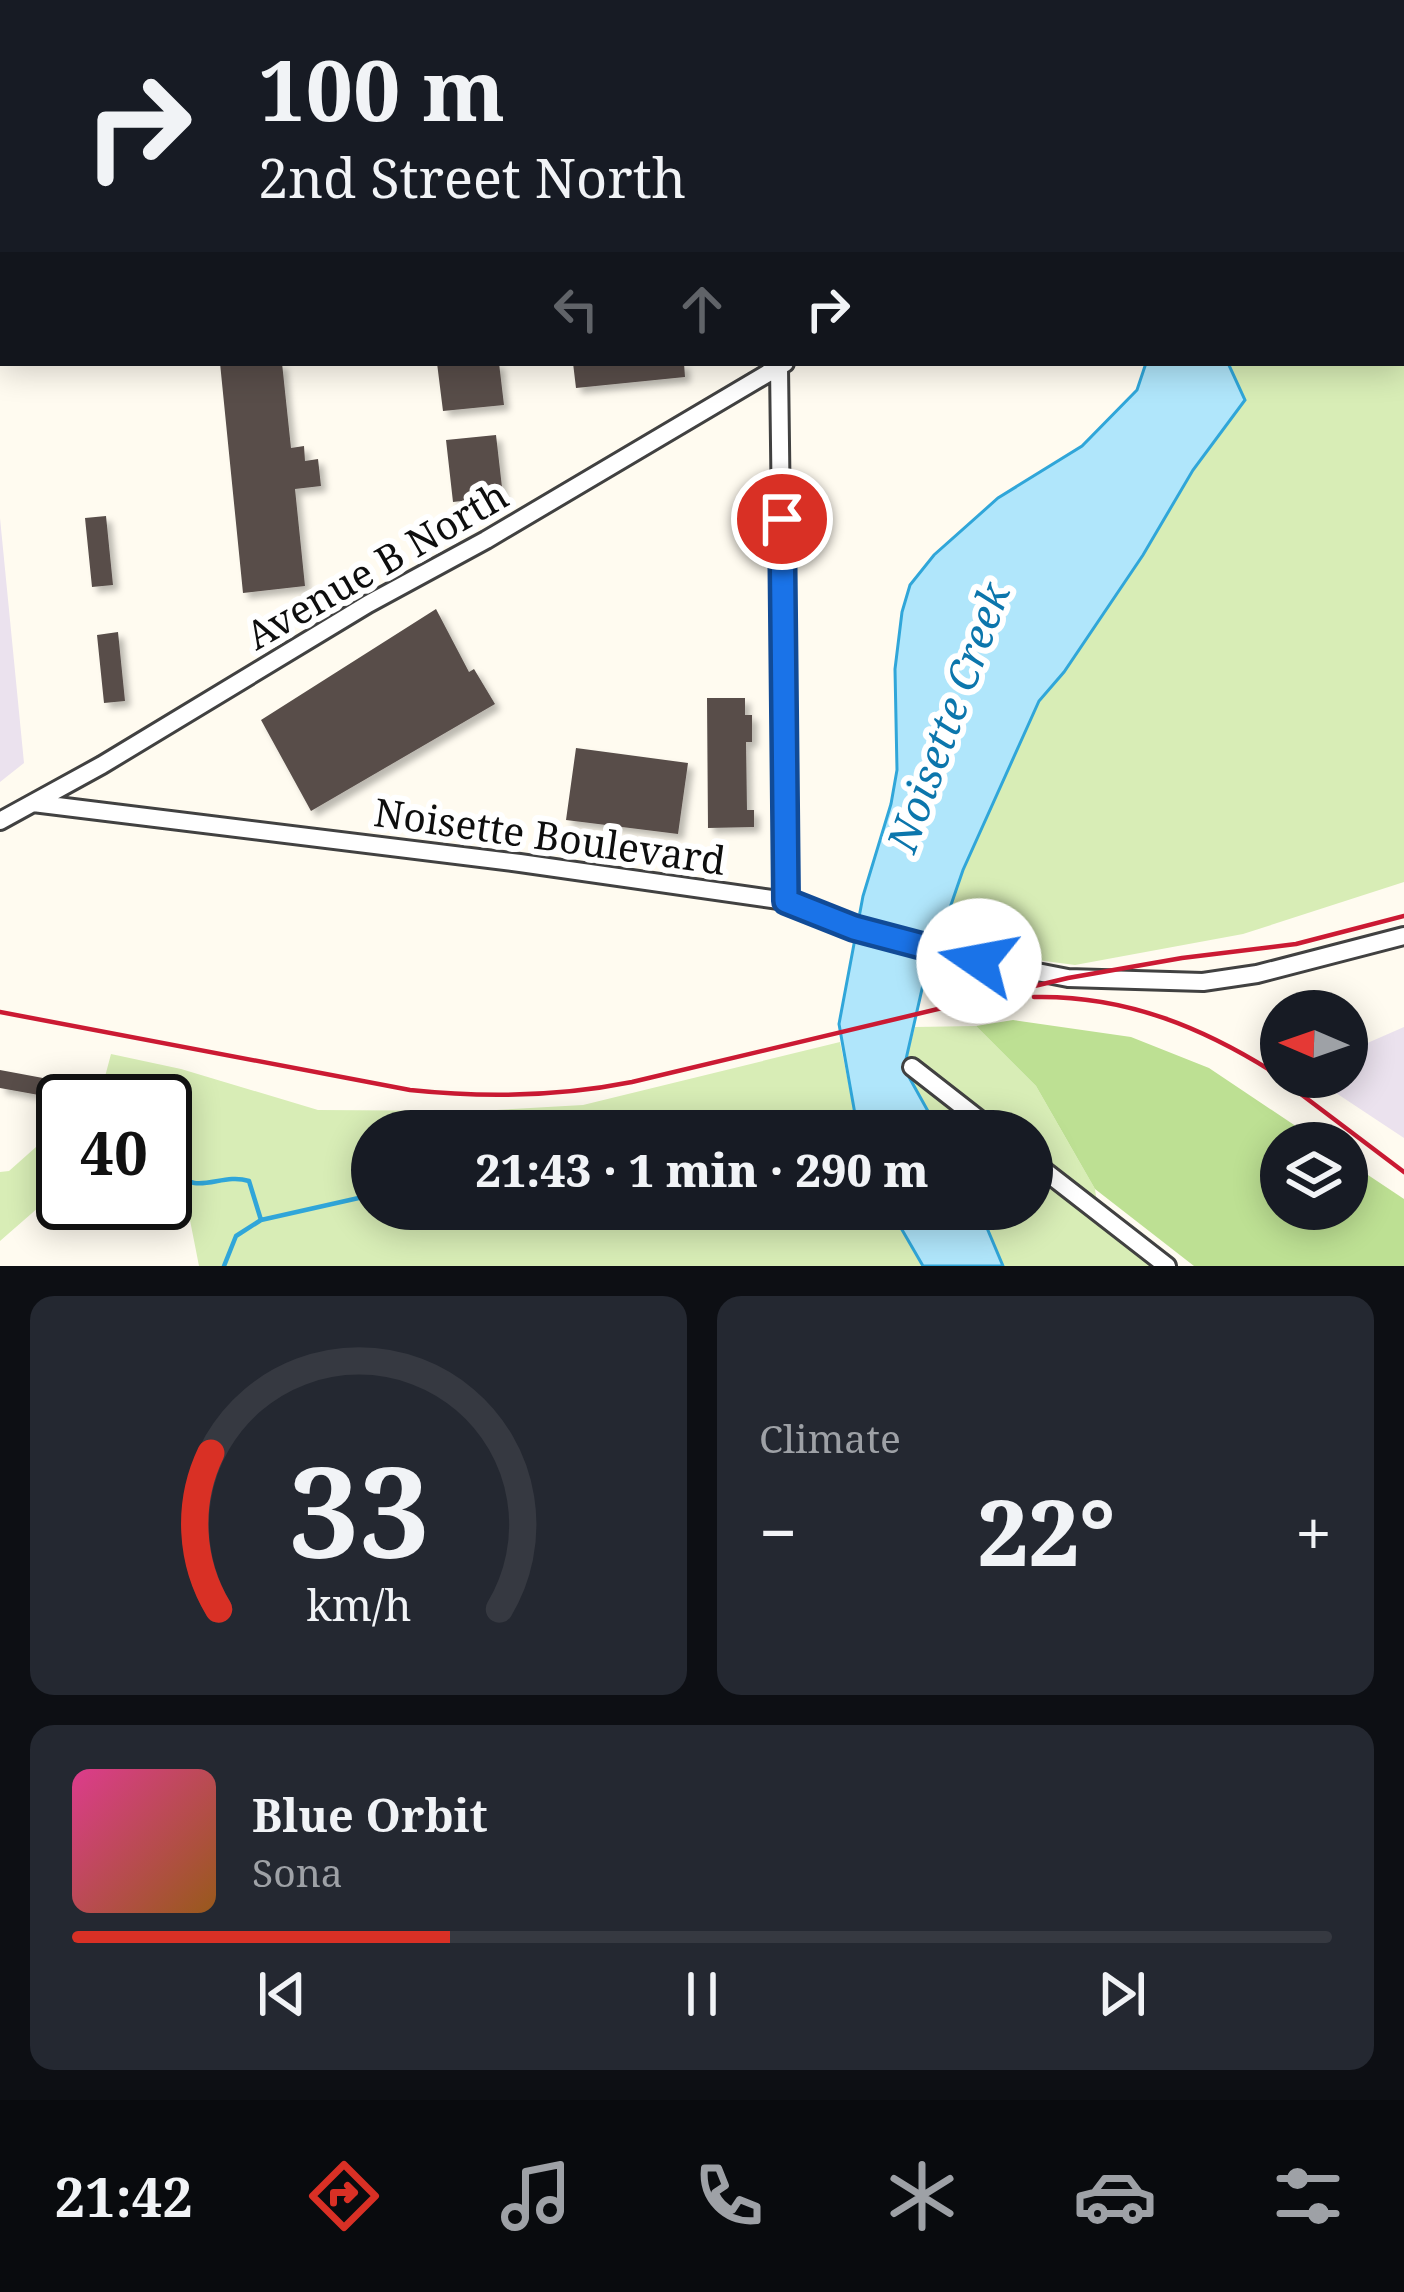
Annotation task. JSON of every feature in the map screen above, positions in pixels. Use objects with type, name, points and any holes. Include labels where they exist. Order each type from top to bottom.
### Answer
[{"type":"street","name":"Avenue B North","points":[[0,821],[780,366]]},
{"type":"street","points":[[782,366],[786,901]]},
{"type":"street","name":"Noisette Boulevard","points":[[33,803],[786,901],[935,952],[1068,978],[1204,982],[1257,974],[1404,937]]},
{"type":"street","points":[[912,1067],[967,1110]]},
{"type":"street","points":[[1053,1177],[1167,1266]]},
{"type":"shaded area","points":[[0,518],[24,763],[0,782]]},
{"type":"shaded area","points":[[1404,1027],[1404,1138],[1344,1098],[1368,1098],[1368,1043]]},
{"type":"green space","points":[[1229,366],[1404,366],[1404,882],[1243,934],[1075,965],[976,952],[933,941],[943,928],[963,870],[1039,701],[1064,672],[1143,555],[1193,470],[1244,400]]},
{"type":"green space","points":[[1013,1020],[1131,1037],[1209,1068],[1290,1122],[1260,1122],[1260,1230],[1368,1230],[1368,1175],[1404,1199],[1404,1266],[1194,1266],[1095,1189],[1036,1086],[976,1026]]},
{"type":"green space","points":[[976,1026],[1036,1086],[1050,1110],[927,1110],[904,1068],[915,1027]]},
{"type":"green space","points":[[840,1042],[854,1110],[496,1110],[583,1105]]},
{"type":"green space","points":[[111,1054],[181,1069],[318,1110],[351,1110],[351,1230],[902,1230],[923,1266],[199,1266],[192,1230],[192,1074],[106,1074]]},
{"type":"green space","points":[[1053,1116],[1095,1189],[1099,1218],[1151,1266],[1003,1266],[988,1230],[1053,1230]]},
{"type":"green space","points":[[36,1147],[36,1210],[0,1241],[0,1172],[9,1171]]},
{"type":"water","name":"Noisette Creek","points":[[1145,366],[1229,366],[1245,400],[1193,470],[1143,555],[1064,672],[1039,701],[963,870],[943,928],[933,941],[904,1068],[927,1110],[854,1110],[839,1024],[863,896],[897,770],[895,669],[910,585],[934,555],[998,498],[1082,446],[1137,390]]},
{"type":"water","points":[[902,1230],[988,1230],[1003,1266],[923,1266]]},
{"type":"building","points":[[220,366],[282,366],[291,448],[304,446],[305,461],[318,459],[321,486],[295,489],[305,586],[243,593]]},
{"type":"building","points":[[437,366],[499,366],[504,405],[443,411]]},
{"type":"building","points":[[573,366],[684,366],[685,377],[576,388]]},
{"type":"building","points":[[496,435],[503,496],[453,502],[446,440]]},
{"type":"building","points":[[106,516],[113,585],[92,587],[85,518]]},
{"type":"building","points":[[436,609],[469,672],[474,669],[495,704],[311,811],[261,720]]},
{"type":"building","points":[[118,632],[125,701],[104,703],[97,635]]},
{"type":"building","points":[[707,698],[745,698],[745,715],[752,715],[752,742],[746,742],[747,810],[754,810],[754,827],[708,828]]},
{"type":"building","points":[[576,748],[688,763],[678,834],[566,820]]},
{"type":"building","points":[[0,1070],[36,1077],[36,1094],[0,1088]]},
{"type":"waterway","points":[[192,1182],[249,1181],[261,1220]]},
{"type":"waterway","points":[[224,1266],[236,1236],[261,1220],[351,1200]]},
{"type":"railway","points":[[0,1012],[410,1090],[549,1093],[632,1082],[1068,978],[1296,944],[1404,916]]},
{"type":"railway","points":[[1034,997],[1101,1002],[1164,1018],[1260,1065]]},
{"type":"railway","points":[[1306,1098],[1404,1172]]},
{"type":"route","points":[[782,519],[786,901],[854,928],[979,961]]}]
